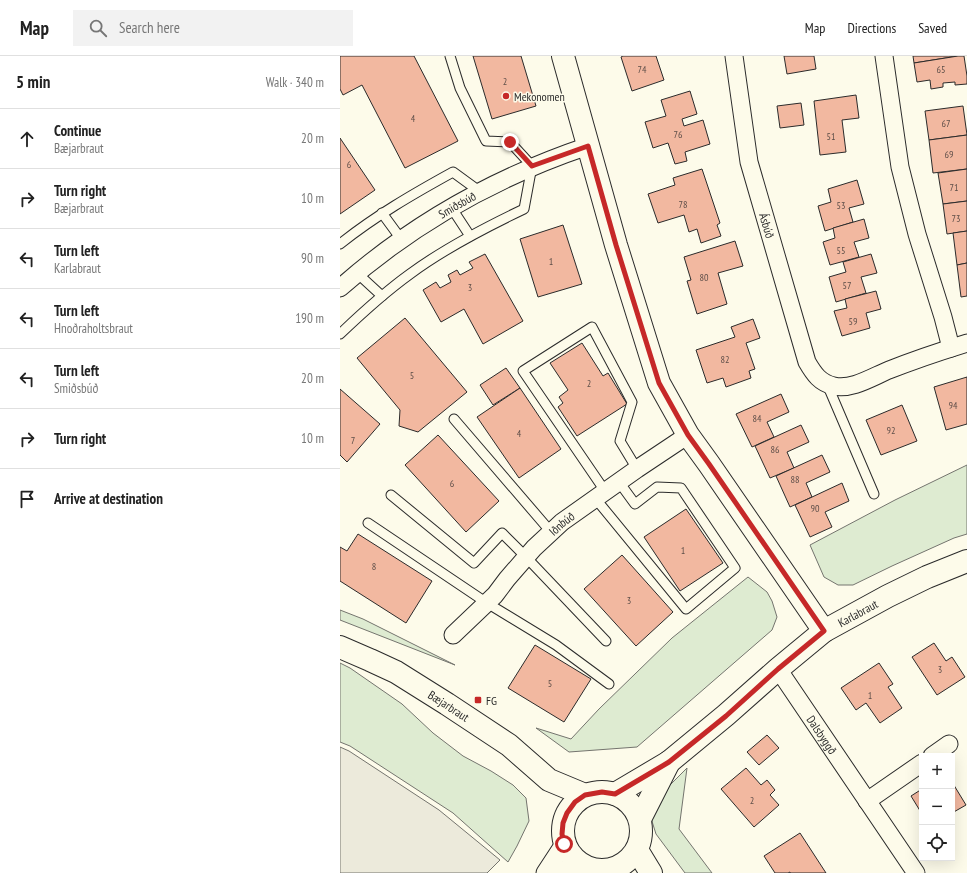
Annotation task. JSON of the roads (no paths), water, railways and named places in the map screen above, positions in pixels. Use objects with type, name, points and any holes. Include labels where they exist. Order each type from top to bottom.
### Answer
[{"type":"street","points":[[563,56],[616,245],[659,383],[688,435],[824,631]]},
{"type":"street","name":"Ásbúð","points":[[734,56],[746,151],[754,180],[807,362],[814,374],[827,384]]},
{"type":"street","points":[[827,384],[834,386],[845,386],[858,383],[889,370],[959,345],[943,317],[917,234],[900,167],[884,56]]},
{"type":"street","name":"Smiðsbúð","points":[[340,288],[356,273],[401,239],[451,207],[496,182],[532,166],[588,146]]},
{"type":"street","name":"Iðnbúð","points":[[453,634],[495,595],[526,557],[562,522],[688,435]]},
{"type":"street","name":"Karlabraut","points":[[615,794],[669,762],[726,716],[778,669],[824,631],[927,577],[967,561]]},
{"type":"street","name":"Bæjarbraut","points":[[340,647],[396,672],[509,745],[549,780],[585,795]]},
{"type":"street","name":"Dalsbyggð","points":[[778,669],[916,873]]},
{"type":"street","points":[[936,753],[949,744]]},
{"type":"street","name":"Karlabraut","points":[[640,819],[669,762]]},
{"type":"street","points":[[867,801],[919,765]]},
{"type":"street","name":"Bæjarbraut","points":[[549,780],[567,813]]},
{"type":"street","points":[[602,792],[615,794],[628,802],[640,819],[641,840],[637,850],[621,870],[601,871],[586,868],[570,855],[564,844],[562,834],[563,823],[567,813],[575,802],[585,795],[602,792]]},
{"type":"street","points":[[545,873],[564,844]]},
{"type":"street","points":[[637,850],[651,873]]},
{"type":"street","points":[[555,873],[580,864]]},
{"type":"lane","points":[[340,334],[359,315],[382,296],[439,254],[470,236],[524,209],[532,166],[510,142],[486,141],[460,88],[450,56]]},
{"type":"lane","points":[[340,244],[382,213],[453,172],[479,191]]},
{"type":"lane","points":[[451,207],[470,236]]},
{"type":"lane","points":[[382,213],[401,239]]},
{"type":"lane","points":[[356,273],[382,296]]},
{"type":"lane","points":[[606,491],[635,504],[658,488],[680,488],[735,568],[686,608],[522,371],[592,327],[632,402],[620,441],[637,469]]},
{"type":"lane","name":"Ásbúð","points":[[827,384],[874,494]]},
{"type":"lane","points":[[454,419],[551,532]]},
{"type":"lane","points":[[391,495],[474,563],[502,533],[606,641]]},
{"type":"lane","points":[[368,523],[487,603],[556,645],[609,684]]},
{"type":"place","name":"Mekonomen","points":[[506,96]]},
{"type":"place","name":"FG","points":[[478,700]]}]
